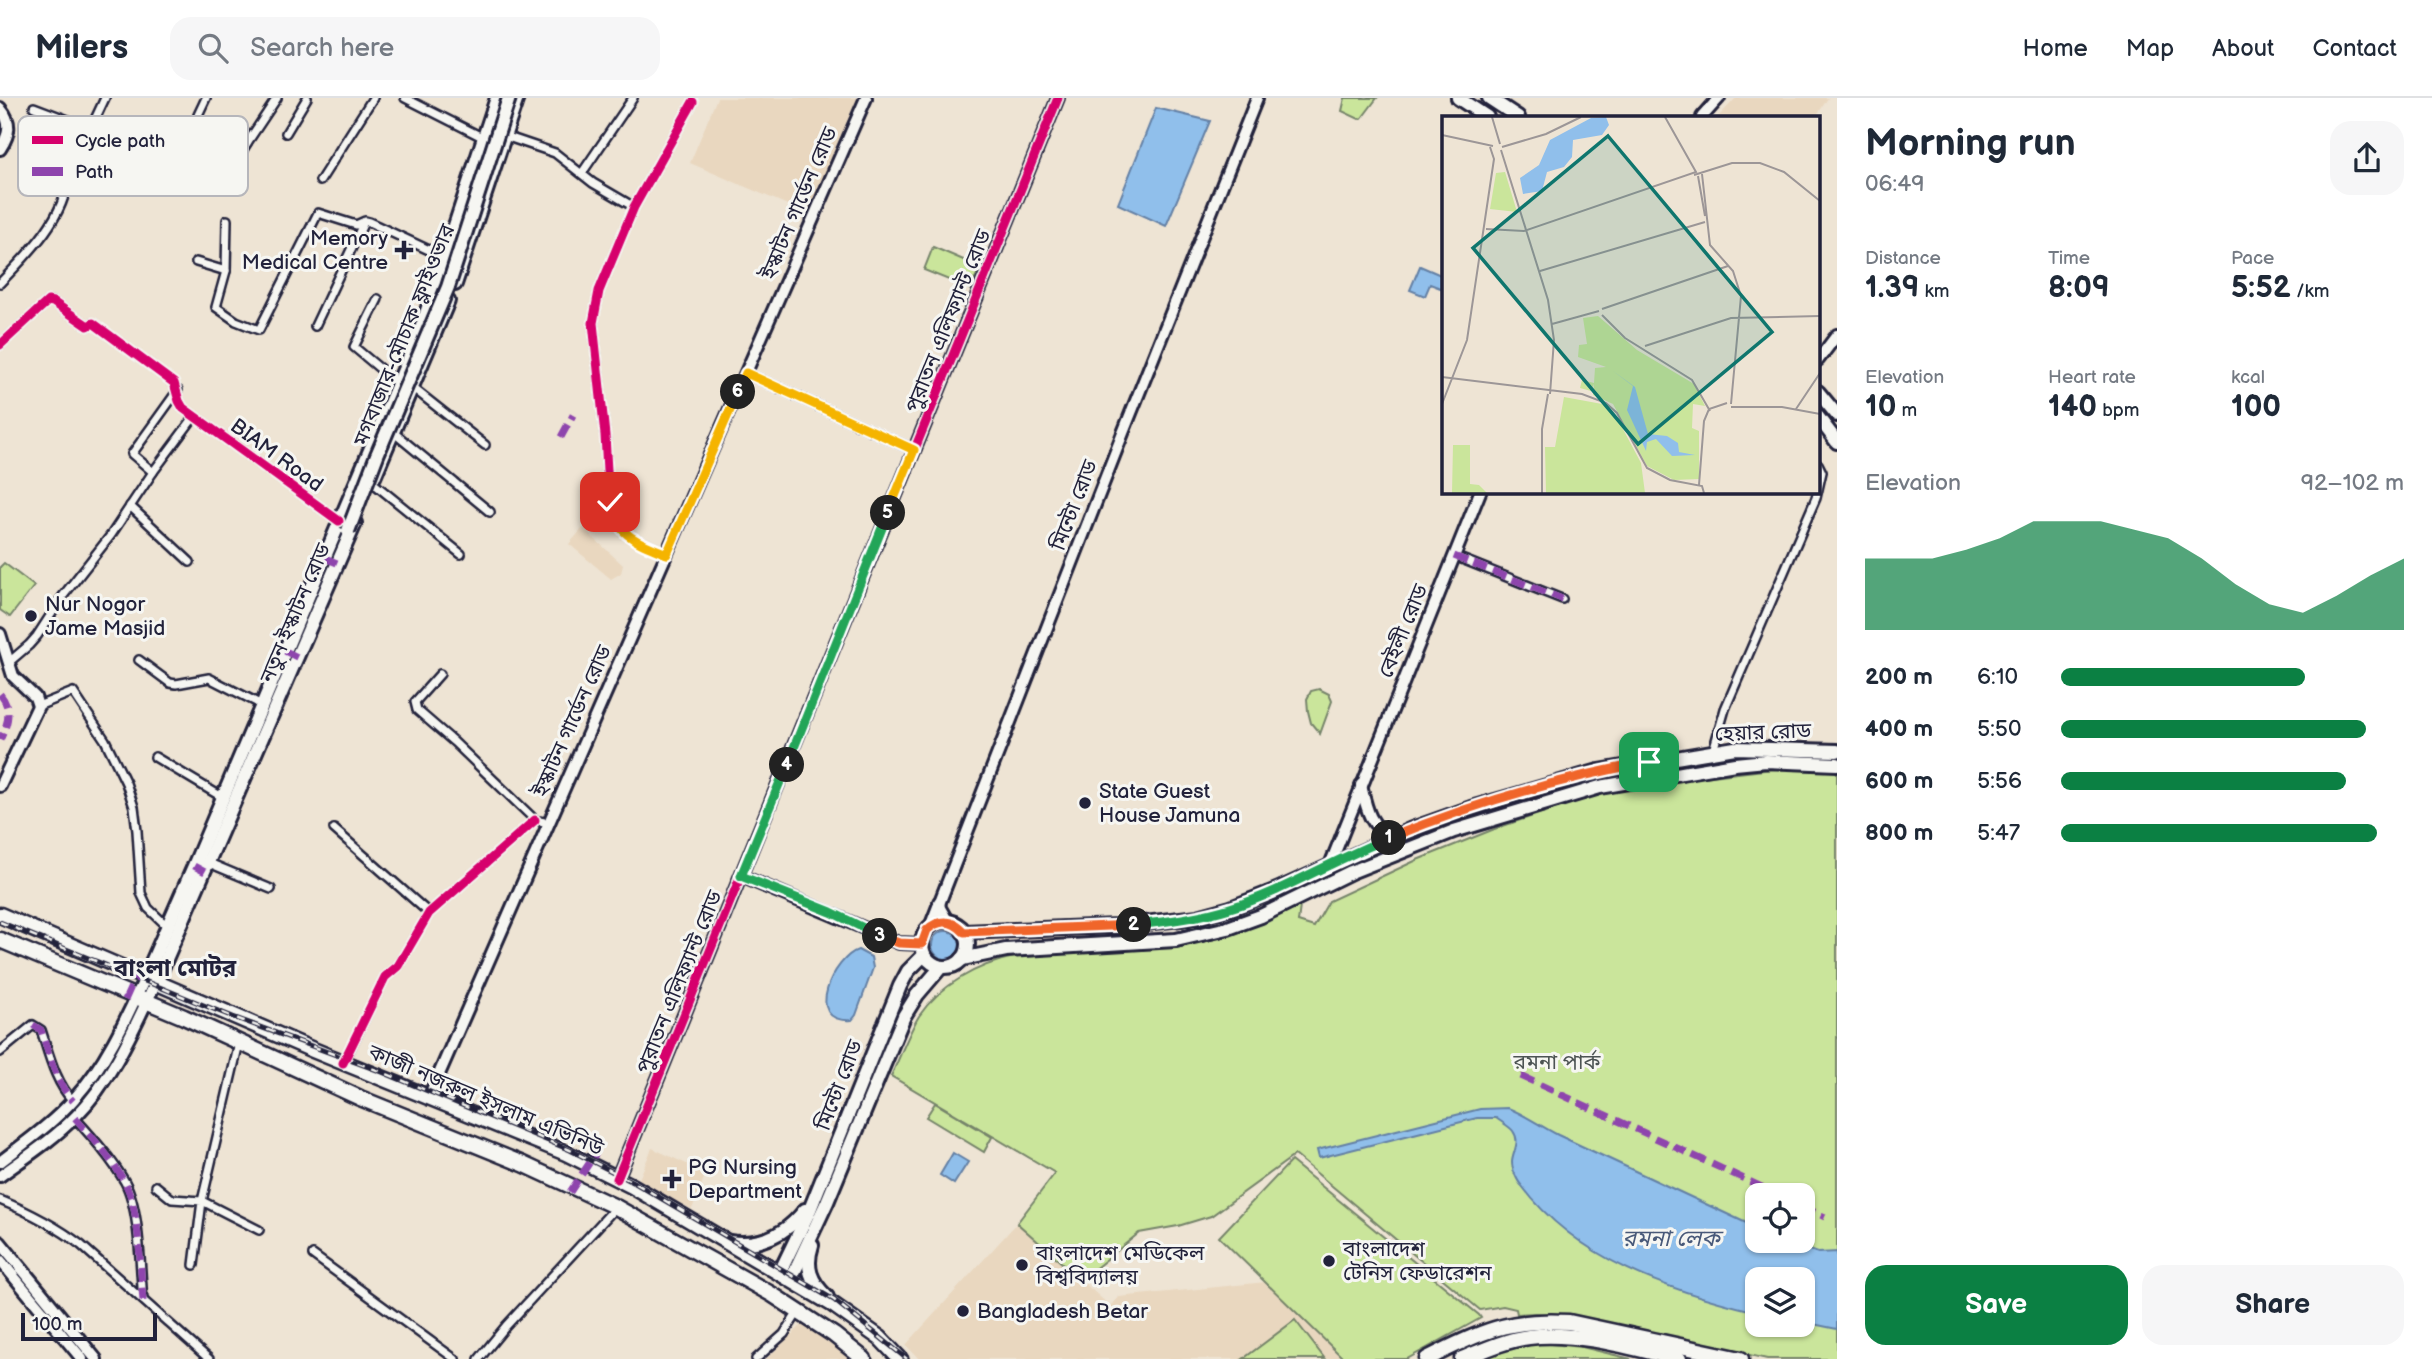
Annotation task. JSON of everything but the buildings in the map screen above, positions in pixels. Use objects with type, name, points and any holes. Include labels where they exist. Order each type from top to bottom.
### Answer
[{"type":"highway","name":"কাজী নজরুল ইসলাম এভিনিউ","points":[[0,915],[153,973],[207,1003],[343,1062],[555,1148],[617,1179],[785,1275],[880,1338],[900,1359]]},
{"type":"highway","points":[[0,940],[184,1017],[360,1098],[523,1164],[616,1207],[773,1295],[834,1335],[864,1359]]},
{"type":"highway","points":[[773,1295],[785,1275]]},
{"type":"highway","points":[[1427,1359],[1462,1341],[1512,1323],[1538,1321],[1569,1322],[1741,1359]]},
{"type":"highway","points":[[1462,1359],[1500,1343],[1543,1336],[1606,1342],[1679,1359]]},
{"type":"main road","name":"নতুন ইস্কাটন রোড","points":[[153,973],[168,927],[222,797],[420,332],[497,98]]},
{"type":"main road","points":[[420,332],[438,293],[503,98]]},
{"type":"main road","name":"মগবাজার-মৌচাক ফ্লাইওভার","points":[[344,545],[377,455],[448,287],[509,98]]},
{"type":"main road","name":"নতুন ইস্কাটন রোড","points":[[153,973],[185,919],[421,368],[462,264],[517,98]]},
{"type":"main road","name":"ইস্কাটন গার্ডেন রোড","points":[[429,1097],[866,98]]},
{"type":"main road","name":"পুরাতন এলিফ্যান্ট রোড","points":[[617,1179],[1058,98]]},
{"type":"main road","name":"মিন্টো রোড","points":[[930,927],[1257,98]]},
{"type":"main road","points":[[1458,98],[1485,116]]},
{"type":"main road","points":[[1489,98],[1516,116]]},
{"type":"main road","points":[[1703,116],[1720,98]]},
{"type":"main road","points":[[0,108],[10,126],[0,149]]},
{"type":"main road","points":[[1820,357],[1837,335]]},
{"type":"main road","points":[[407,361],[421,368]]},
{"type":"main road","points":[[1820,394],[1837,415]]},
{"type":"main road","points":[[1820,420],[1837,442]]},
{"type":"main road","name":"বেইলী রোড","points":[[1330,865],[1479,494]]},
{"type":"main road","points":[[0,634],[13,676],[35,697],[38,706],[0,786]]},
{"type":"main road","name":"হেয়ার রোড","points":[[964,932],[1118,926],[1198,917],[1231,908],[1392,837],[1471,808],[1599,771],[1735,748],[1837,751]]},
{"type":"main road","points":[[243,749],[256,754]]},
{"type":"main road","points":[[741,876],[831,912],[858,927],[923,950],[934,965],[953,966],[962,959],[1006,950],[1176,940],[1197,936],[1261,916],[1351,872],[1454,831],[1600,787],[1735,764],[1766,761],[1837,764]]},
{"type":"main road","points":[[1650,762],[1652,778]]},
{"type":"main road","points":[[1362,785],[1371,820],[1380,831],[1392,837]]},
{"type":"main road","points":[[939,902],[948,922]]},
{"type":"main road","points":[[185,919],[168,972],[169,977],[173,985],[197,994],[207,1003]]},
{"type":"main road","points":[[923,950],[924,935],[930,927],[954,923],[964,932],[967,946],[962,959]]},
{"type":"main road","points":[[903,944],[910,955],[908,971]]},
{"type":"main road","name":"মিন্টো রোড","points":[[821,1200],[871,1053],[900,986],[923,950]]},
{"type":"main road","name":"মিন্টো রোড","points":[[785,1275],[904,1016],[917,995],[941,967]]},
{"type":"main road","points":[[0,1176],[75,1118],[100,1088],[153,973]]},
{"type":"main road","points":[[0,1161],[32,1138],[73,1101],[141,1000]]},
{"type":"main road","points":[[729,1241],[745,1244],[782,1233],[821,1200],[828,1209],[811,1248],[809,1264],[815,1286],[832,1304]]},
{"type":"main road","points":[[0,1242],[96,1359]]},
{"type":"main road","points":[[0,1260],[82,1359]]},
{"type":"street","points":[[97,116],[105,98]]},
{"type":"street","points":[[198,116],[206,98]]},
{"type":"street","points":[[248,142],[277,98]]},
{"type":"street","points":[[286,133],[307,98]]},
{"type":"street","points":[[320,181],[373,98]]},
{"type":"street","points":[[405,98],[484,138]]},
{"type":"street","points":[[582,173],[633,98]]},
{"type":"street","points":[[667,554],[627,535],[613,518],[593,323],[599,290],[634,207],[693,102]]},
{"type":"street","points":[[34,107],[58,116]]},
{"type":"street","points":[[505,136],[555,153],[593,183],[634,207]]},
{"type":"street","points":[[0,284],[34,244],[66,196]]},
{"type":"street","points":[[228,220],[226,271],[216,307],[236,321],[259,330],[318,213],[356,225],[365,221],[444,257]]},
{"type":"street","points":[[315,326],[365,221]]},
{"type":"street","points":[[196,262],[226,271]]},
{"type":"street","points":[[378,299],[354,347],[397,383]]},
{"type":"street","points":[[0,345],[48,301],[53,302],[88,326],[93,323],[174,383],[178,390],[178,401],[194,417],[111,535],[63,596],[37,636],[8,663]]},
{"type":"street","points":[[746,373],[914,450]]},
{"type":"street","points":[[413,387],[485,445]]},
{"type":"street","points":[[153,472],[132,454],[178,390]]},
{"type":"street","name":"BIAM Road","points":[[194,417],[338,521]]},
{"type":"street","points":[[393,432],[490,512]]},
{"type":"street","points":[[372,482],[461,554]]},
{"type":"street","points":[[1713,751],[1725,709],[1817,494]]},
{"type":"street","points":[[130,506],[190,562]]},
{"type":"street","points":[[1454,556],[1562,599]]},
{"type":"street","points":[[6,650],[22,651]]},
{"type":"street","points":[[139,660],[170,683],[209,678],[262,705]]},
{"type":"street","points":[[440,674],[415,702],[416,710],[454,742],[535,820],[549,823]]},
{"type":"street","points":[[38,706],[73,692],[105,740],[126,783],[134,807],[141,893],[148,908],[168,927]]},
{"type":"street","points":[[155,757],[222,797]]},
{"type":"street","points":[[343,1062],[385,978],[398,966],[429,913],[535,820]]},
{"type":"street","points":[[334,829],[429,913]]},
{"type":"street","points":[[209,863],[271,889]]},
{"type":"street","points":[[0,1052],[33,1025],[41,1030],[54,1069],[66,1094],[73,1101]]},
{"type":"street","points":[[194,1265],[202,1202],[239,1042]]},
{"type":"street","points":[[75,1118],[107,1155],[126,1184],[135,1226],[143,1301]]},
{"type":"street","points":[[156,1186],[173,1199],[202,1202],[259,1230]]},
{"type":"street","points":[[0,1200],[24,1210],[66,1234],[102,1262],[209,1359]]},
{"type":"street","points":[[479,1359],[616,1207]]},
{"type":"street","points":[[313,1255],[455,1359]]},
{"type":"street","points":[[756,1359],[784,1334],[798,1311]]},
{"type":"shaded area","points":[[717,98],[860,98],[811,215],[690,163]]},
{"type":"shaded area","points":[[1736,98],[1828,98],[1817,116],[1719,116]]},
{"type":"shaded area","points":[[583,528],[623,565],[621,573],[611,579],[569,544]]},
{"type":"shaded area","name":"PG Nursing Department","points":[[652,1148],[706,1173],[692,1209],[637,1184]]},
{"type":"shaded area","points":[[1017,1223],[1110,1306],[1119,1297],[1266,1282],[1344,1359],[919,1359],[906,1345]]},
{"type":"shaded area","points":[[803,1324],[850,1359],[766,1359]]},
{"type":"green space","points":[[1345,98],[1377,98],[1359,119],[1342,111]]},
{"type":"green space","points":[[933,247],[980,267],[971,289],[924,270]]},
{"type":"green space","points":[[4,563],[34,586],[10,617],[0,610],[0,567]]},
{"type":"green space","points":[[1319,689],[1329,694],[1332,701],[1320,734],[1311,723],[1307,699],[1311,691]]},
{"type":"green space","name":"রমনা পার্ক","points":[[1805,767],[1837,771],[1837,1359],[1767,1359],[1574,1315],[1517,1314],[1516,1309],[1503,1306],[1480,1310],[1295,1155],[1211,1216],[1178,1226],[1139,1233],[1081,1280],[1017,1223],[1055,1173],[891,1076],[915,1023],[928,1005],[961,977],[987,965],[1014,957],[1178,944],[1298,903],[1298,922],[1314,927],[1329,901],[1417,860],[1497,828],[1601,793],[1668,781]]},
{"type":"green space","points":[[935,1103],[992,1137],[984,1152],[926,1117]]},
{"type":"green space","name":"বাংলাদেশ টেনিস ফেডারেশন","points":[[1291,1161],[1481,1318],[1407,1359],[1344,1359],[1219,1237]]},
{"type":"green space","points":[[1295,1320],[1325,1359],[1243,1359]]},
{"type":"green space","points":[[1539,1343],[1582,1347],[1631,1359],[1473,1359],[1509,1347]]},
{"type":"water","points":[[1156,108],[1210,121],[1166,226],[1118,204]]},
{"type":"water","points":[[1420,266],[1442,276],[1442,289],[1430,284],[1425,296],[1410,290]]},
{"type":"water","points":[[946,931],[956,935],[960,945],[956,955],[946,959],[936,955],[932,945],[936,935]]},
{"type":"water","points":[[858,950],[871,957],[873,968],[856,1015],[852,1020],[837,1018],[828,1012],[825,1001],[827,989],[840,964]]},
{"type":"water","name":"রমনা লেক","points":[[1508,1108],[1558,1135],[1745,1222],[1745,1253],[1837,1252],[1837,1329],[1815,1324],[1815,1267],[1745,1267],[1745,1309],[1659,1282],[1598,1253],[1544,1212],[1520,1184],[1512,1165],[1515,1135],[1496,1118],[1477,1118],[1319,1158],[1317,1150],[1480,1109]]},
{"type":"water","points":[[953,1153],[968,1162],[954,1184],[940,1175]]},
{"type":"railway","points":[[0,922],[233,1017],[382,1072],[570,1150],[635,1183],[834,1300],[907,1359]]},
{"type":"marked path","points":[[561,437],[573,415]]},
{"type":"marked path","points":[[1454,556],[1562,599]]},
{"type":"marked path","points":[[325,558],[337,563]]},
{"type":"marked path","points":[[285,651],[297,657]]},
{"type":"marked path","points":[[0,694],[8,711],[0,740]]},
{"type":"marked path","points":[[194,866],[205,872]]},
{"type":"marked path","points":[[125,1000],[142,962]]},
{"type":"marked path","points":[[33,1025],[41,1030],[57,1077],[73,1101]]},
{"type":"marked path","points":[[1521,1076],[1753,1183]]},
{"type":"marked path","points":[[75,1118],[114,1166],[130,1194],[138,1240],[143,1301]]},
{"type":"marked path","points":[[570,1192],[596,1153]]},
{"type":"marked path","points":[[1815,1212],[1825,1217]]},
{"type":"cycle path","points":[[617,1179],[1058,98]]},
{"type":"cycle path","points":[[667,554],[627,535],[613,518],[593,323],[599,291],[634,207],[693,102]]},
{"type":"cycle path","points":[[0,345],[48,301],[53,302],[88,326],[93,323],[174,383],[183,408],[339,521]]},
{"type":"cycle path","points":[[343,1063],[385,977],[398,966],[429,913],[535,820]]},
{"type":"place","name":"Memory Medical Centre","points":[[404,250]]},
{"type":"place","name":"Nur Nogor Jame Masjid","points":[[31,616]]},
{"type":"place","name":"State Guest House Jamuna","points":[[1085,803]]},
{"type":"place","name":"PG Nursing Department","points":[[672,1179]]},
{"type":"place","name":"বাংলাদেশ টেনিস ফেডারেশন","points":[[1329,1261]]},
{"type":"place","name":"বাংলাদেশ মেডিকেল বিশ্ববিদ্যালয়","points":[[1022,1265]]},
{"type":"place","name":"Bangladesh Betar","points":[[963,1311]]},
{"type":"district","name":"বাংলা মোটর","points":[[175,968]]},
{"type":"route","points":[[610,502],[613,518],[627,535],[643,545],[667,554],[746,373],[914,450],[741,876],[899,943],[922,944],[927,930],[941,922],[954,923],[964,932],[1118,926],[1198,917],[1231,908],[1277,890],[1380,841],[1471,808],[1599,771],[1649,762]]}]
